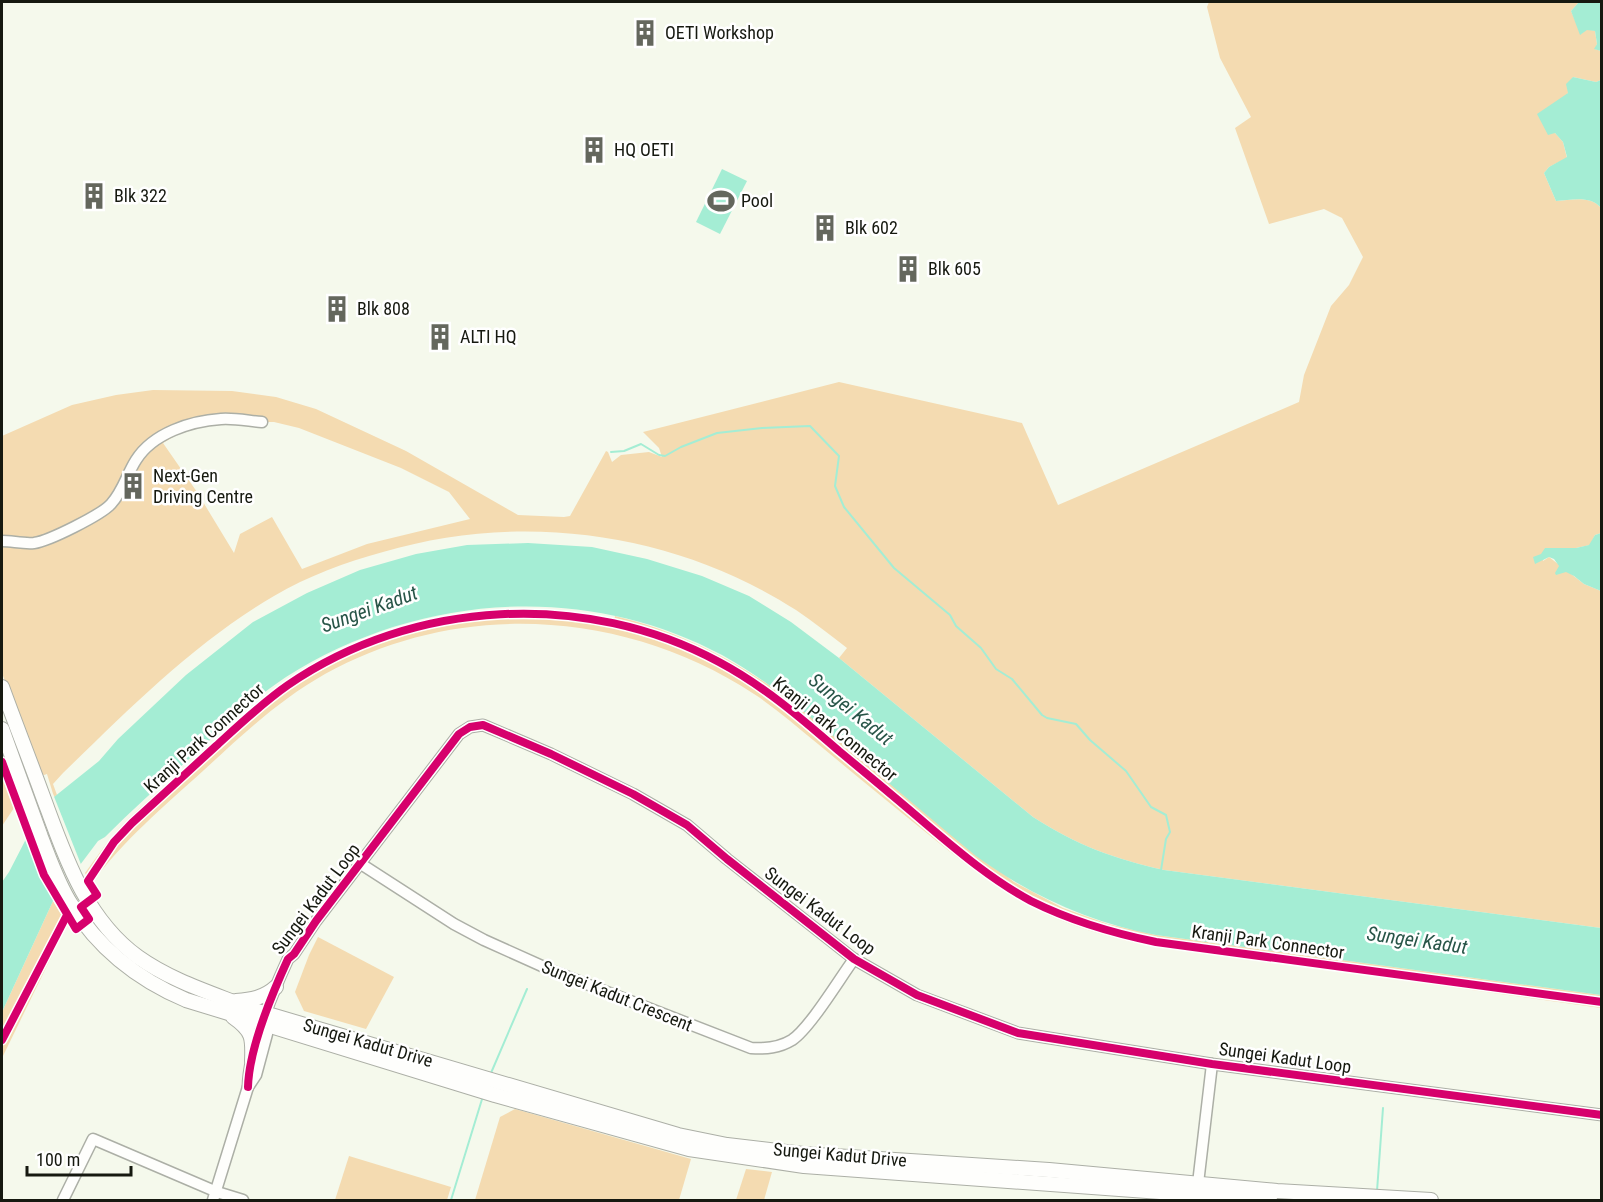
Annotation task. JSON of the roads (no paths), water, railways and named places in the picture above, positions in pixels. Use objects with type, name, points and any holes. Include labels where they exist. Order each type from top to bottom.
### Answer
[{"type":"main road","points":[[2,687],[62,848],[80,886],[103,923],[137,956],[230,1007],[252,1036],[252,1061]]},
{"type":"main road","points":[[2,729],[50,860],[69,901],[95,937],[129,968],[165,991],[268,1019]]},
{"type":"main road","points":[[230,1007],[268,994],[276,987]]},
{"type":"main road","name":"Sungei Kadut Drive","points":[[268,1019],[349,1037],[678,1135],[727,1145],[803,1154],[1127,1176],[1197,1193],[1277,1191],[1431,1200]]},
{"type":"main road","name":"Sungei Kadut Drive","points":[[268,1019],[358,1054],[674,1146],[804,1166],[1270,1200]]},
{"type":"main road","points":[[349,1037],[350,1049],[358,1054]]},
{"type":"street","points":[[2,541],[31,543],[43,541],[103,511],[112,503],[142,451],[150,443],[173,431],[204,420],[223,418],[262,422]]},
{"type":"street","name":"Sungei Kadut Loop","points":[[268,1019],[276,987],[288,959],[459,734],[470,727],[483,725],[551,754],[633,794],[687,825],[854,959],[917,995],[1018,1034],[1212,1064],[1602,1115]]},
{"type":"street","name":"Sungei Kadut Crescent","points":[[361,864],[454,924],[484,940],[553,971],[751,1048],[766,1049],[780,1046],[793,1039],[804,1029],[854,959]]},
{"type":"street","name":"Sungei Kadut Loop","points":[[268,1019],[293,962],[294,954]]},
{"type":"street","points":[[215,1196],[248,1088],[252,1061],[268,1019]]},
{"type":"street","points":[[248,1088],[256,1075],[268,1019]]},
{"type":"street","points":[[1197,1193],[1212,1064]]},
{"type":"street","points":[[63,1200],[93,1138],[215,1196],[243,1200]]},
{"type":"water","points":[[1579,2],[1601,2],[1601,51],[1594,49],[1597,44],[1595,31],[1587,30],[1580,35],[1571,11]]},
{"type":"water","points":[[1573,77],[1596,82],[1601,80],[1601,208],[1592,201],[1586,200],[1556,201],[1544,173],[1549,167],[1567,157],[1563,142],[1555,133],[1548,135],[1537,114],[1568,93],[1566,84]]},
{"type":"water","name":"Pool","points":[[722,169],[747,181],[720,234],[696,222]]},
{"type":"water","points":[[1601,533],[1601,591],[1584,584],[1566,572],[1556,575],[1559,566],[1554,559],[1549,557],[1535,564],[1533,557],[1541,554],[1545,548],[1576,548],[1589,545],[1595,535]]},
{"type":"water","name":"Sungei Kadut","points":[[528,543],[592,547],[647,559],[702,576],[749,596],[791,622],[839,658],[1033,817],[1065,836],[1096,850],[1164,870],[1601,928],[1601,995],[1156,935],[1131,930],[1084,915],[1039,895],[976,856],[804,712],[756,676],[722,655],[669,631],[614,616],[558,608],[501,607],[445,614],[390,628],[336,649],[286,677],[263,694],[98,841],[53,901],[2,1012],[2,882],[26,839],[54,797],[99,761],[118,739],[186,675],[253,622],[307,593],[360,570],[416,554],[467,545]]},
{"type":"waterway","points":[[611,452],[624,451],[641,444],[665,456],[717,433],[810,426],[839,456],[835,486],[844,507],[894,568],[950,615],[956,626],[981,648],[996,669],[1012,679],[1042,715],[1076,724],[1090,740],[1126,771],[1151,807],[1166,815],[1170,832],[1166,839],[1161,870]]},
{"type":"waterway","points":[[491,1073],[527,989]]},
{"type":"waterway","points":[[451,1200],[483,1096]]},
{"type":"waterway","points":[[1377,1191],[1383,1108]]},
{"type":"place","name":"OETI Workshop","points":[[645,33]]},
{"type":"place","name":"HQ OETI","points":[[594,150]]},
{"type":"place","name":"Blk 322","points":[[94,196]]},
{"type":"place","name":"Pool","points":[[721,201]]},
{"type":"place","name":"Blk 602","points":[[825,228]]},
{"type":"place","name":"Blk 605","points":[[908,269]]},
{"type":"place","name":"Blk 808","points":[[337,309]]},
{"type":"place","name":"ALTI HQ","points":[[440,337]]},
{"type":"place","name":"Next-Gen Driving Centre","points":[[133,486]]}]
